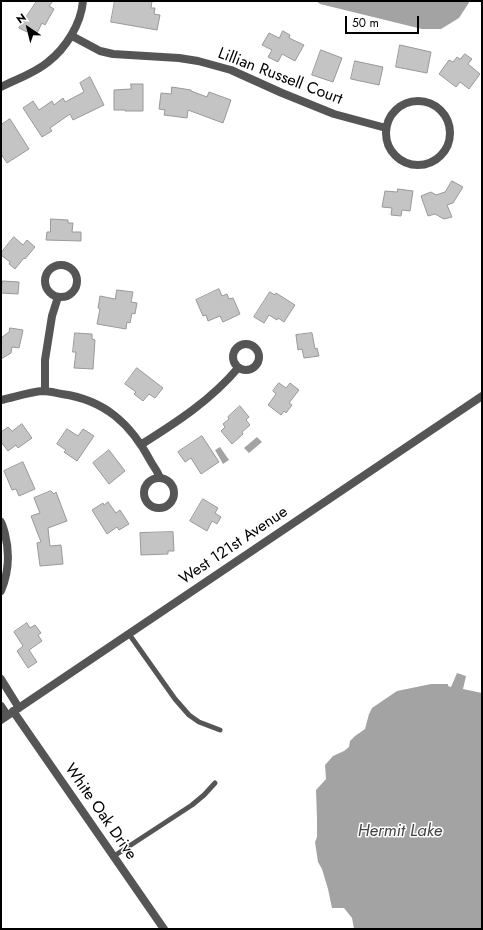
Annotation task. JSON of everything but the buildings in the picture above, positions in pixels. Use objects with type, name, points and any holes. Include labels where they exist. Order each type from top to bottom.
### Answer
[{"type":"street","points":[[1,87],[33,72],[58,53],[72,36],[79,19],[83,1]]},
{"type":"street","name":"Lillian Russell Court","points":[[72,36],[100,51],[112,54],[185,59],[231,70],[334,114],[386,128]]},
{"type":"street","points":[[415,101],[426,102],[436,106],[444,113],[449,123],[450,133],[448,144],[443,153],[435,160],[426,164],[415,165],[396,157],[390,149],[386,139],[386,128],[389,118],[396,110],[405,104],[415,101]]},
{"type":"street","points":[[62,265],[67,266],[75,273],[77,282],[76,288],[73,292],[69,295],[58,298],[50,293],[46,288],[45,283],[48,272],[52,268],[62,265]]},
{"type":"street","points":[[44,391],[46,353],[52,316],[58,298]]},
{"type":"street","points":[[142,444],[198,407],[238,368]]},
{"type":"street","points":[[1,400],[44,391],[71,395],[89,400],[105,408],[125,425],[142,444],[160,478]]},
{"type":"street","name":"West 121st Avenue","points":[[10,713],[482,396]]},
{"type":"street","points":[[1,522],[9,558],[4,584],[1,591]]},
{"type":"street","points":[[1,679],[10,713]]},
{"type":"street","points":[[1,706],[10,713]]},
{"type":"street","name":"White Oak Drive","points":[[10,713],[114,856],[164,929]]},
{"type":"lane","points":[[129,634],[174,699],[189,715],[199,722],[220,730]]},
{"type":"lane","points":[[114,856],[192,805],[215,783]]},
{"type":"water","points":[[316,1],[470,1],[459,18],[441,29],[422,29],[320,4]]},
{"type":"water","points":[[257,437],[262,442],[249,453],[244,448]]},
{"type":"water","points":[[220,447],[229,460],[223,464],[215,450]]},
{"type":"water","name":"Hermit Lake","points":[[457,673],[466,676],[463,689],[482,693],[482,929],[354,929],[352,918],[344,908],[332,908],[322,869],[318,862],[315,842],[317,837],[316,790],[326,779],[325,765],[333,756],[349,747],[350,741],[365,729],[372,708],[397,691],[431,684],[448,684],[448,686],[451,687]]}]
